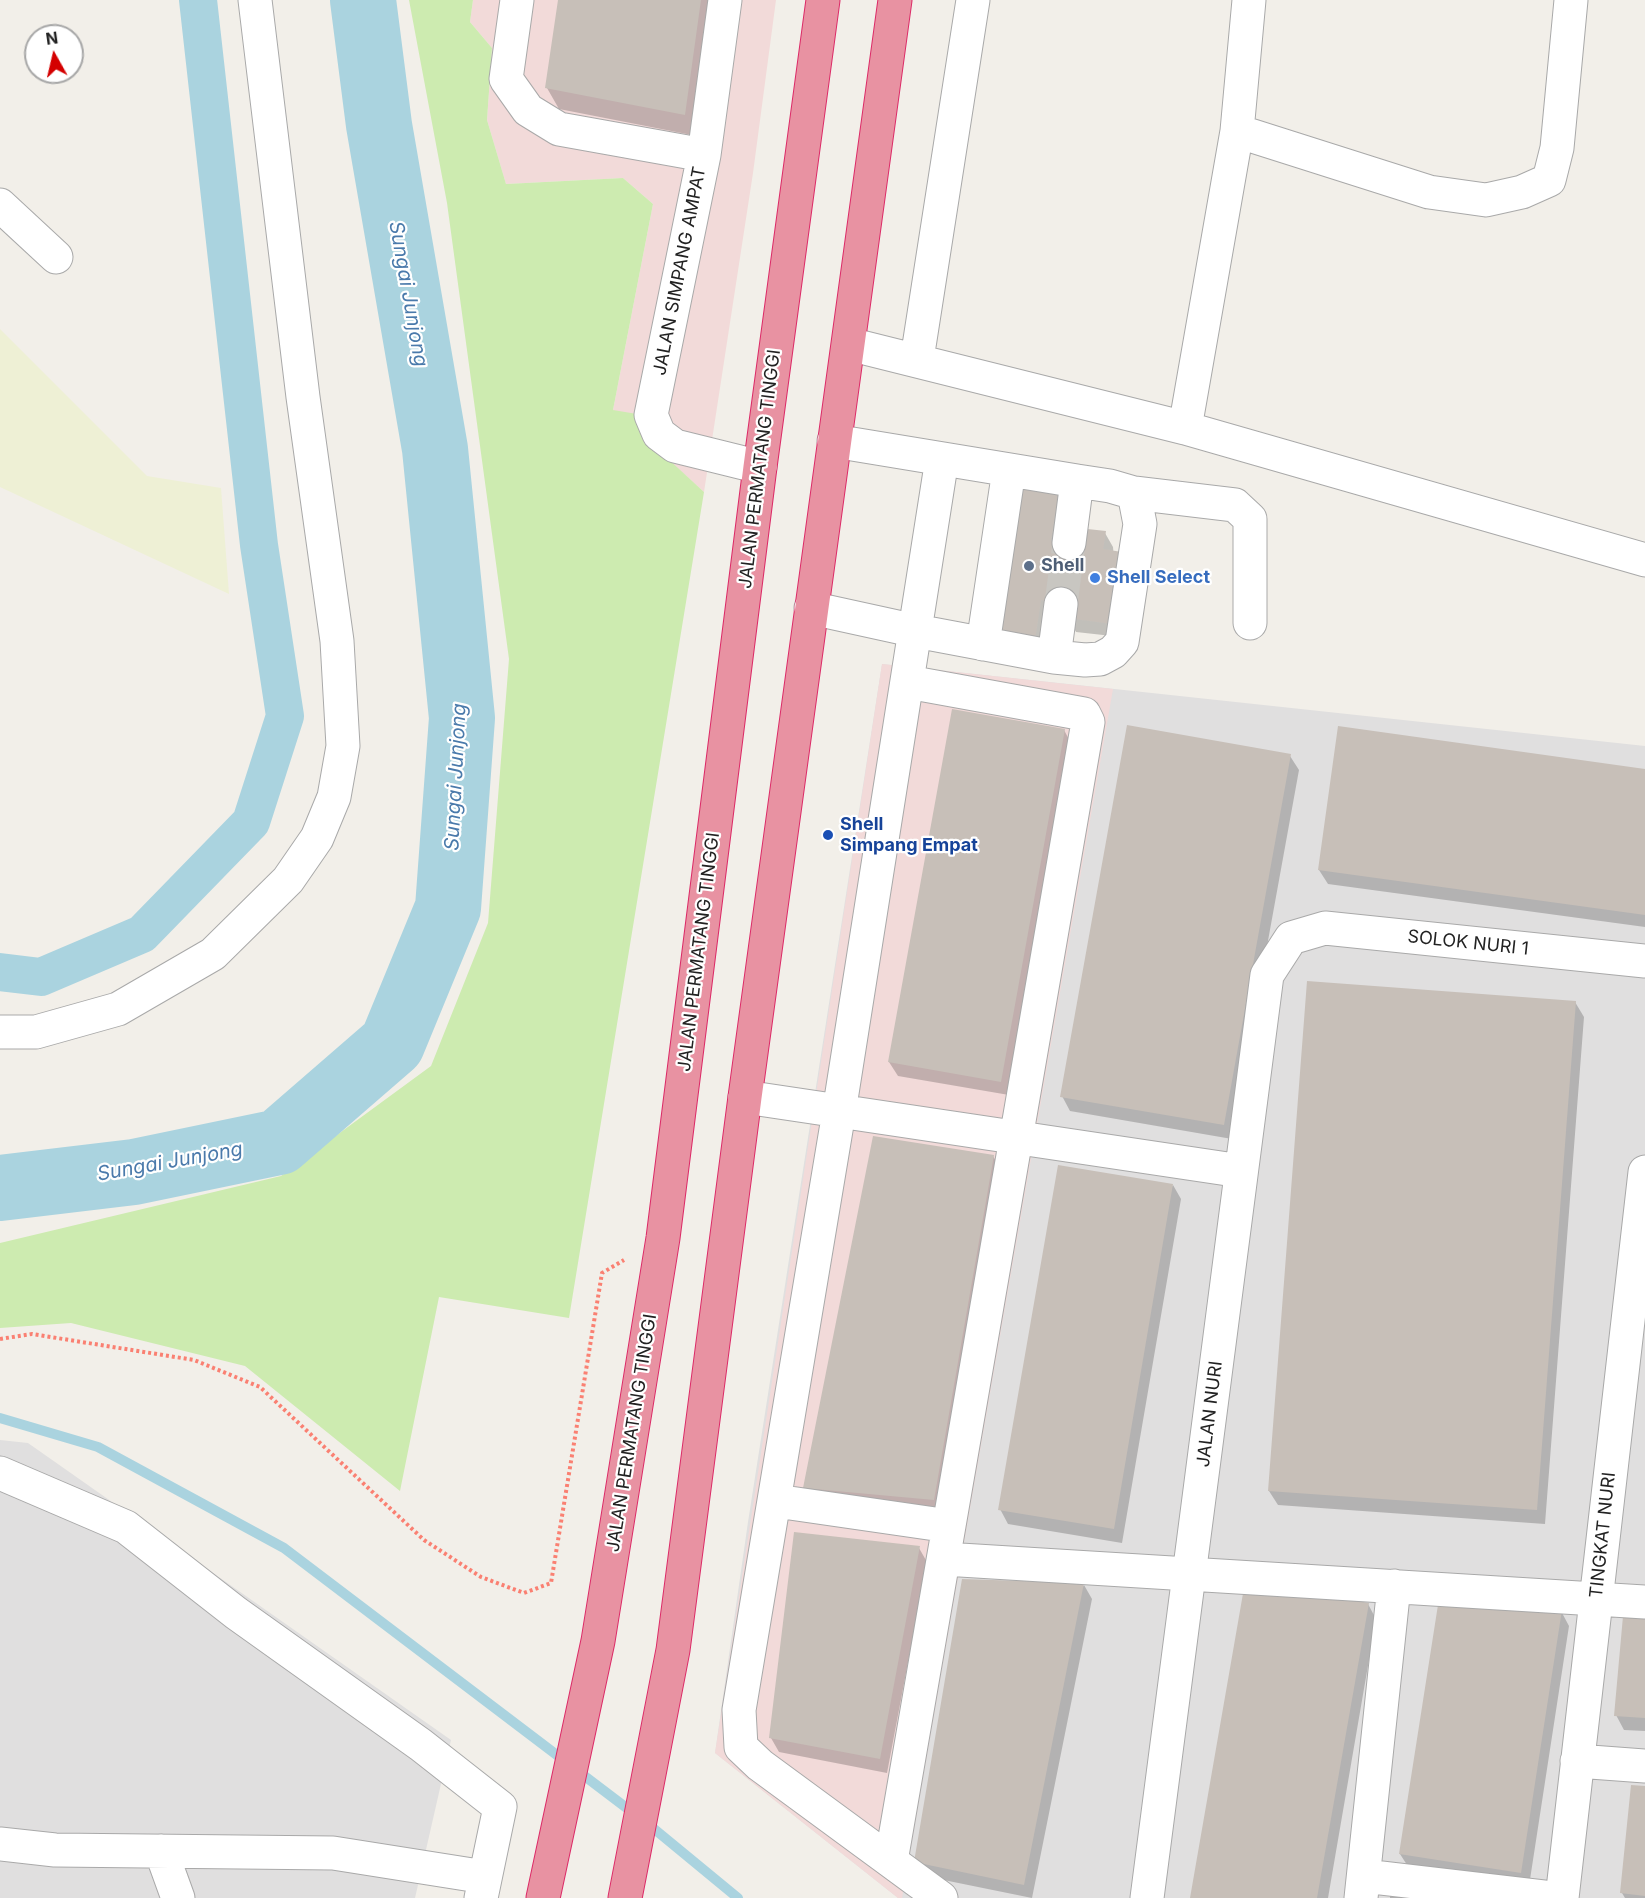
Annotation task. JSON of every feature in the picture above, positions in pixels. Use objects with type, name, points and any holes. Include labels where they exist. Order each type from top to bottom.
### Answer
[{"type":"highway","name":"JALAN PERMATANG TINGGI","points":[[543,1898],[598,1641],[663,1238],[760,467],[823,0]]},
{"type":"highway","points":[[626,1898],[673,1650],[811,608],[896,0]]},
{"type":"street","points":[[0,1032],[36,1032],[118,1009],[213,954],[288,879],[317,838],[334,797],[343,746],[338,641],[303,397],[255,0]]},
{"type":"street","points":[[517,0],[506,79],[528,110],[558,129],[704,155]]},
{"type":"street","name":"JALAN SIMPANG AMPAT","points":[[725,0],[704,155],[651,415],[659,434],[675,446],[760,467]]},
{"type":"street","points":[[917,359],[973,0]]},
{"type":"street","points":[[1185,428],[1237,131],[1248,0]]},
{"type":"street","points":[[1237,131],[1430,192],[1485,200],[1522,192],[1549,180],[1557,148],[1571,0]]},
{"type":"street","points":[[0,205],[56,256]]},
{"type":"street","points":[[849,344],[917,359],[1185,428],[1645,560]]},
{"type":"street","points":[[834,441],[1077,481],[1134,493],[1235,505],[1250,519],[1250,623]]},
{"type":"street","points":[[941,1898],[760,1765],[741,1747],[739,1710],[776,1501],[942,459]]},
{"type":"street","points":[[983,644],[1009,470]]},
{"type":"street","points":[[1069,543],[1077,481]]},
{"type":"street","points":[[811,608],[1054,657],[1100,659],[1113,652],[1122,642],[1140,524],[1134,493]]},
{"type":"street","points":[[1054,657],[1061,603]]},
{"type":"street","points":[[891,1861],[1088,722],[1084,714],[908,682]]},
{"type":"street","name":"SOLOK NURI 1","points":[[1291,938],[1325,928],[1645,961]]},
{"type":"street","name":"JALAN NURI","points":[[1147,1898],[1267,975],[1291,938]]},
{"type":"street","points":[[745,1097],[1241,1171]]},
{"type":"street","name":"TINGKAT NURI","points":[[1562,1898],[1596,1598],[1634,1365],[1645,1172]]},
{"type":"street","points":[[0,1473],[126,1527],[236,1613],[421,1745],[500,1807],[483,1888],[333,1853],[55,1850],[0,1844]]},
{"type":"street","points":[[776,1501],[950,1526]]},
{"type":"street","points":[[944,1559],[1645,1602]]},
{"type":"street","points":[[1394,1586],[1363,1887],[1552,1898]]},
{"type":"street","points":[[1577,1761],[1645,1766]]},
{"type":"street","points":[[161,1851],[178,1898]]},
{"type":"path","points":[[0,1339],[32,1334],[194,1360],[260,1387],[424,1540],[481,1577],[524,1593],[551,1583],[602,1273],[663,1238]]},
{"type":"shaded area","points":[[473,0],[776,0],[753,173],[704,492],[613,410],[653,204],[623,178],[506,184],[487,120],[492,48],[470,22]]},
{"type":"shaded area","points":[[882,664],[1645,746],[1645,1898],[898,1898],[715,1753],[748,1522]]},
{"type":"shaded area","points":[[882,664],[1113,689],[902,1898],[898,1898],[715,1753]]},
{"type":"shaded area","points":[[0,1440],[28,1443],[451,1740],[415,1898],[0,1898]]},
{"type":"green space","points":[[409,0],[473,0],[470,22],[492,48],[487,120],[506,184],[623,178],[653,204],[613,410],[643,415],[639,432],[704,492],[569,1318],[439,1297],[400,1491],[245,1366],[71,1323],[0,1328],[0,1243],[281,1176],[431,1066],[488,923],[509,659],[447,203]]},
{"type":"green space","points":[[0,329],[147,476],[221,488],[229,594],[0,487]]},
{"type":"building","points":[[558,0],[701,0],[685,115],[545,88]]},
{"type":"building","points":[[1015,479],[1060,486],[1051,541],[1076,545],[1078,528],[1106,531],[1103,549],[1122,552],[1113,624],[1067,618],[1067,604],[1041,600],[1034,647],[990,640]]},
{"type":"building","points":[[952,709],[1065,729],[1001,1082],[888,1062]]},
{"type":"building","points":[[1127,725],[1291,754],[1224,1125],[1060,1097]]},
{"type":"building","points":[[1338,726],[1645,769],[1645,915],[1318,870]]},
{"type":"building","points":[[1307,981],[1576,1001],[1537,1510],[1268,1491]]},
{"type":"building","points":[[873,1136],[994,1155],[934,1500],[803,1488]]},
{"type":"building","points":[[1058,1165],[1173,1184],[1114,1529],[998,1510]]},
{"type":"building","points":[[794,1532],[920,1546],[880,1759],[769,1738]]},
{"type":"building","points":[[962,1579],[1084,1583],[1024,1885],[914,1862]]},
{"type":"building","points":[[1245,1582],[1369,1603],[1317,1898],[1190,1898]]},
{"type":"building","points":[[1440,1592],[1562,1610],[1521,1873],[1399,1854]]},
{"type":"building","points":[[1624,1605],[1645,1607],[1645,1718],[1614,1716]]},
{"type":"building","points":[[1631,1785],[1645,1786],[1645,1896],[1620,1893]]},
{"type":"waterway","points":[[0,972],[41,977],[142,934],[251,822],[285,716],[259,545],[198,0]]},
{"type":"waterway","name":"Sungai Junjong","points":[[0,1188],[134,1172],[279,1142],[392,1044],[448,908],[462,718],[435,449],[379,125],[363,0]]},
{"type":"waterway","points":[[0,1418],[98,1447],[284,1548],[653,1828],[738,1898]]},
{"type":"tunnel","points":[[1061,604],[1069,543]]},
{"type":"place","name":"Shell","points":[[1029,566]]},
{"type":"place","name":"Shell Select","points":[[1095,578]]},
{"type":"place","name":"Shell Simpang Empat","points":[[828,835]]}]
